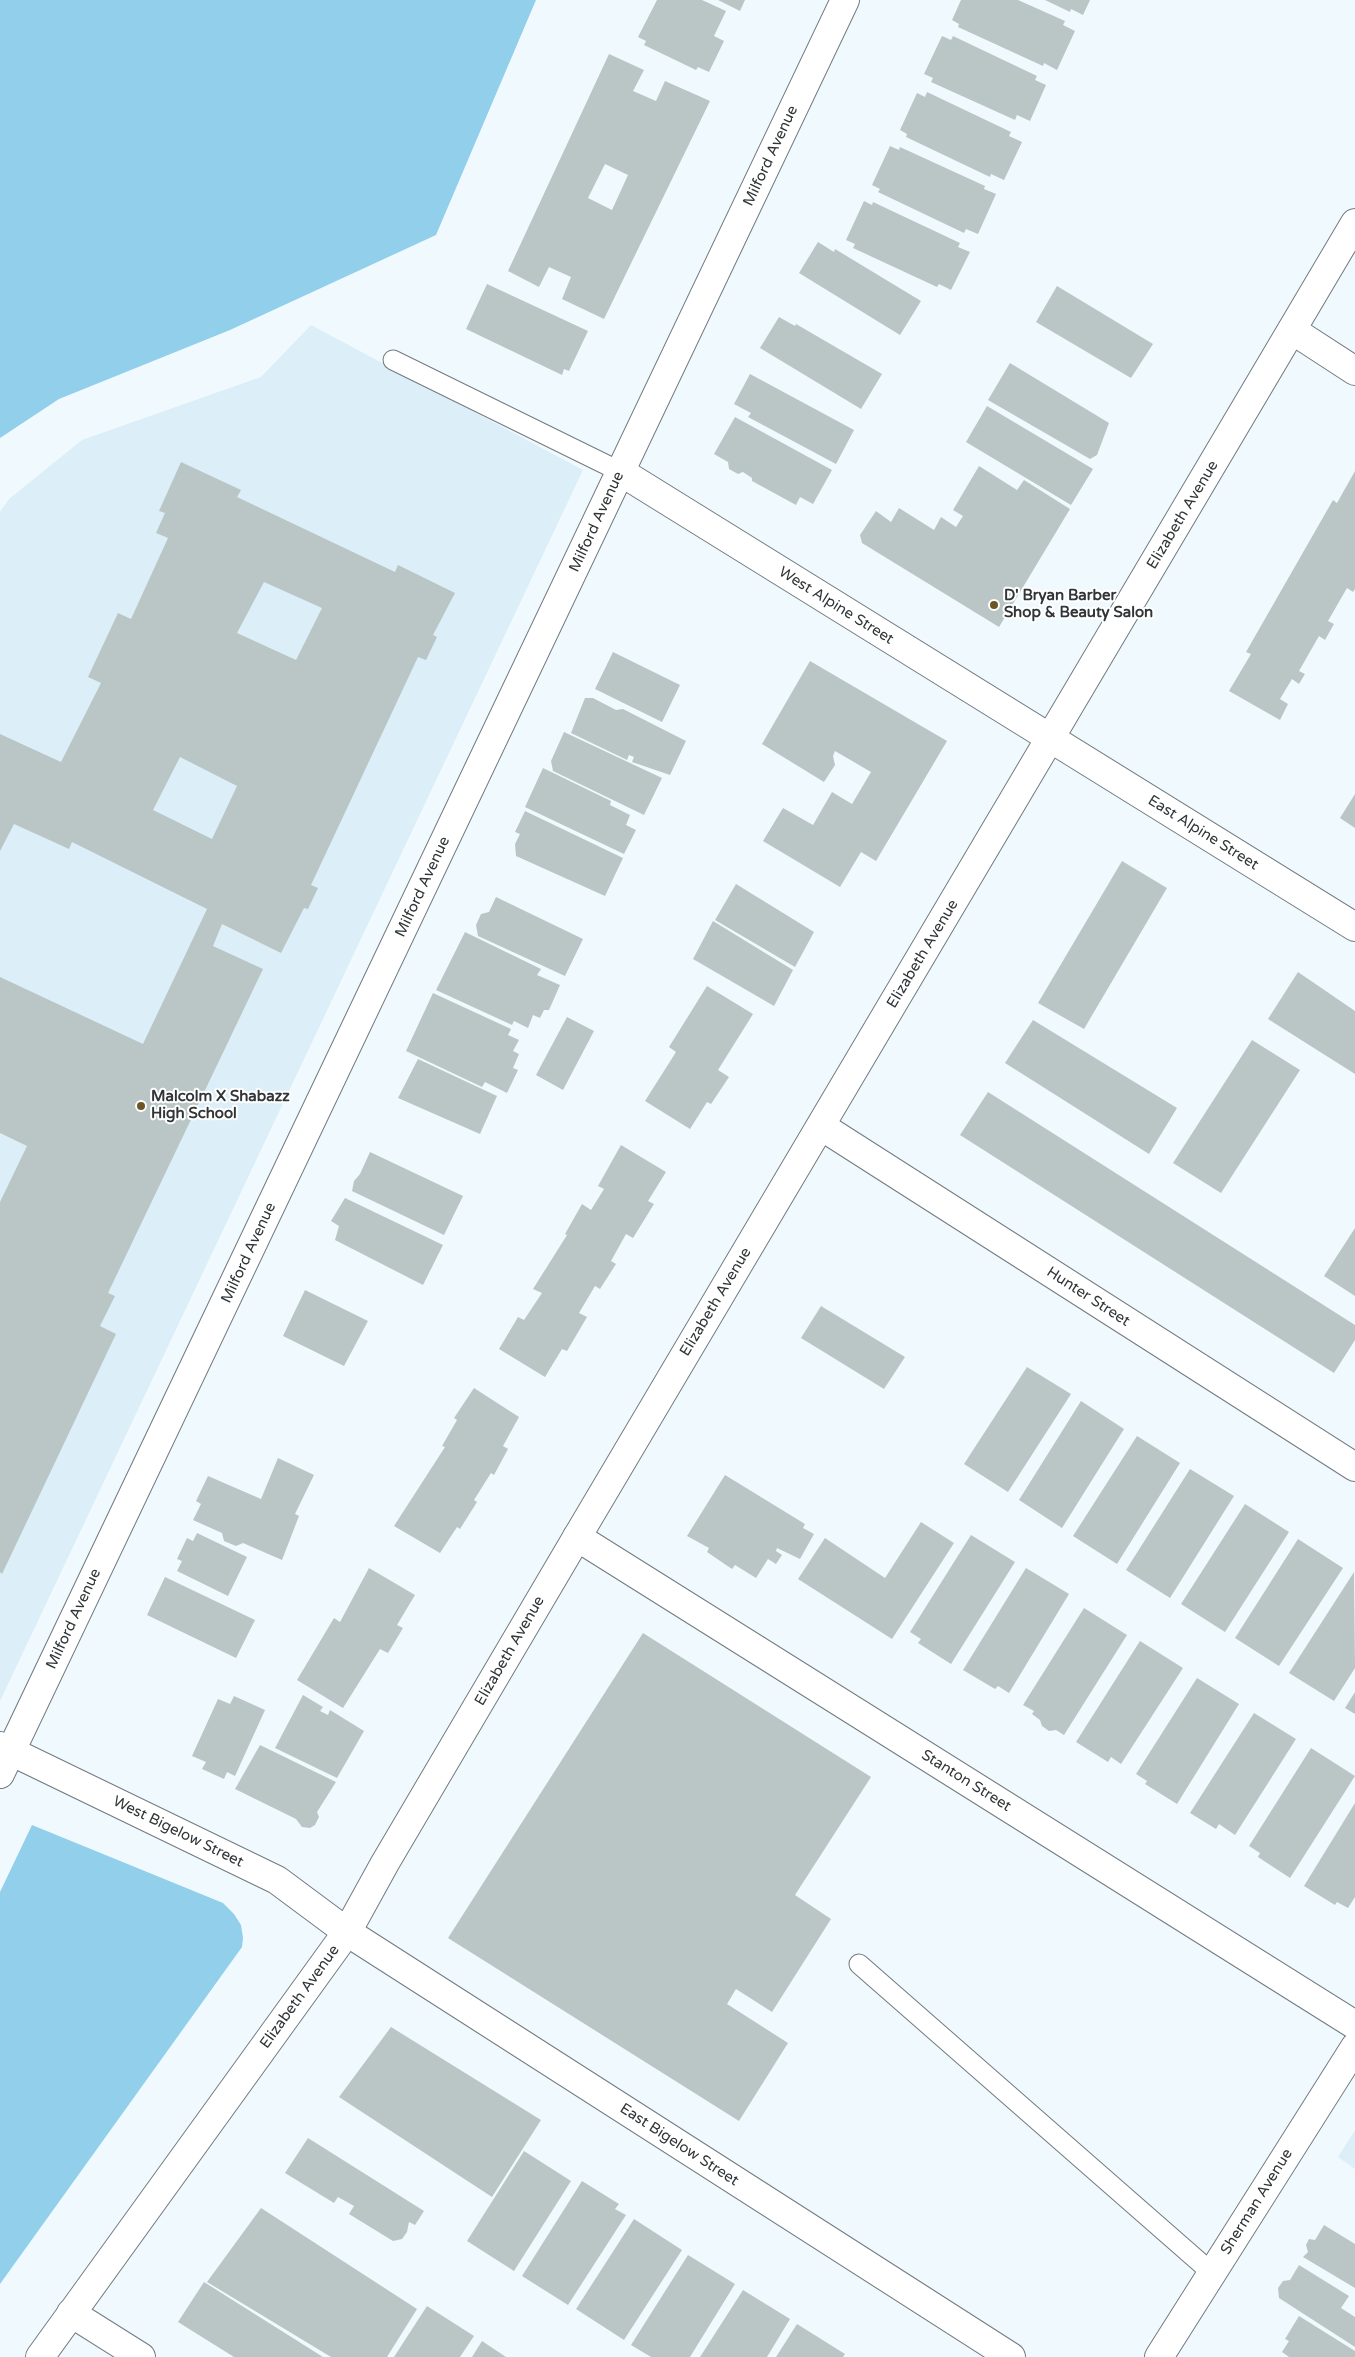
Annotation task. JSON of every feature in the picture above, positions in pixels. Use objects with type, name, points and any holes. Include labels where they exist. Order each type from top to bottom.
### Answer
[{"type":"street","name":"Milford Avenue","points":[[4,1757],[621,472],[845,0]]},
{"type":"street","name":"Elizabeth Avenue","points":[[40,2357],[347,1932],[385,1863],[577,1537],[1355,223]]},
{"type":"street","points":[[1292,330],[1355,371]]},
{"type":"street","name":"West Alpine Street","points":[[621,472],[1051,739]]},
{"type":"street","name":"East Alpine Street","points":[[1051,739],[1355,927]]},
{"type":"street","name":"Hunter Street","points":[[821,1126],[1353,1460]]},
{"type":"street","name":"Stanton Street","points":[[577,1537],[1355,2025]]},
{"type":"street","name":"West Bigelow Street","points":[[4,1757],[277,1880],[347,1932]]},
{"type":"street","name":"East Bigelow Street","points":[[347,1932],[1011,2357]]},
{"type":"street","name":"Sherman Avenue","points":[[1159,2357],[1355,2047]]},
{"type":"street","points":[[71,2312],[141,2357]]},
{"type":"lane","points":[[393,360],[621,472]]},
{"type":"lane","points":[[859,1964],[1212,2273]]},
{"type":"shaded area","points":[[0,0],[536,0],[436,235],[230,330],[59,399],[0,438]]},
{"type":"shaded area","name":"Malcolm X Shabazz High School","points":[[311,325],[583,470],[0,1701],[0,512],[9,499],[82,440],[261,377]]},
{"type":"shaded area","points":[[32,1825],[223,1903],[234,1914],[241,1925],[243,1938],[242,1947],[0,2284],[0,1892]]},
{"type":"shaded area","points":[[1355,2130],[1355,2169],[1338,2157]]},
{"type":"building","points":[[657,0],[702,0],[726,11],[714,36],[724,41],[709,72],[698,67],[696,70],[644,45],[646,41],[638,37]]},
{"type":"building","points":[[718,0],[745,0],[740,11]]},
{"type":"building","points":[[961,0],[1018,0],[1065,21],[1063,25],[1075,31],[1057,70],[1044,63],[1043,66],[958,27],[959,24],[952,20]]},
{"type":"building","points":[[1045,0],[1090,0],[1083,15],[1071,9],[1070,12]]},
{"type":"building","points":[[942,36],[951,40],[953,36],[1037,76],[1035,80],[1046,85],[1030,121],[1017,115],[1015,120],[931,82],[933,78],[924,74]]},
{"type":"building","points":[[609,54],[644,70],[633,91],[656,101],[665,81],[710,101],[604,319],[562,299],[571,277],[549,267],[539,287],[508,271]],"holes":[[[605,164],[628,175],[612,210],[588,198]]]},
{"type":"building","points":[[927,92],[1011,132],[1009,136],[1022,142],[1004,180],[991,174],[990,177],[906,137],[907,134],[900,130],[917,93],[925,97]]},
{"type":"building","points":[[890,146],[899,150],[900,147],[985,186],[984,189],[996,194],[978,234],[966,229],[964,233],[878,192],[880,189],[872,185]]},
{"type":"building","points":[[864,201],[872,205],[873,202],[960,243],[958,247],[970,252],[951,290],[939,284],[937,287],[853,248],[855,244],[846,240]]},
{"type":"building","points":[[818,242],[834,252],[835,249],[921,301],[900,335],[799,273]]},
{"type":"building","points":[[487,284],[588,331],[569,371],[564,369],[562,375],[466,329]]},
{"type":"building","points":[[1057,286],[1153,344],[1131,378],[1036,322]]},
{"type":"building","points":[[779,317],[795,326],[796,324],[882,374],[861,409],[760,348]]},
{"type":"building","points":[[1010,363],[1109,423],[1097,455],[1090,459],[988,400]]},
{"type":"building","points":[[750,374],[854,430],[836,464],[748,417],[751,413],[734,404]]},
{"type":"building","points":[[987,406],[1093,469],[1071,505],[966,442]]},
{"type":"building","points":[[735,417],[832,470],[813,504],[800,497],[796,505],[752,481],[752,478],[743,472],[738,474],[729,469],[728,462],[714,454]]},
{"type":"building","points":[[181,462],[241,490],[237,497],[395,572],[398,565],[455,593],[433,635],[437,637],[426,660],[418,657],[311,885],[318,888],[308,909],[304,908],[281,953],[222,924],[213,946],[263,969],[108,1293],[115,1296],[100,1326],[116,1334],[2,1574],[0,1572],[0,1202],[27,1146],[0,1133],[0,977],[143,1044],[207,909],[72,842],[69,849],[14,824],[0,851],[0,734],[61,762],[101,683],[88,677],[118,613],[131,619],[168,538],[156,533],[165,513],[159,511]],"holes":[[[264,582],[322,608],[296,660],[237,633]],[[180,757],[237,786],[212,839],[153,810]]]},
{"type":"building","points":[[979,466],[1017,490],[1024,480],[1070,509],[999,627],[862,543],[860,535],[876,511],[891,522],[899,508],[934,530],[941,517],[956,527],[963,516],[953,510]]},
{"type":"building","points":[[1355,471],[1355,589],[1353,592],[1347,588],[1328,621],[1334,624],[1325,640],[1319,636],[1299,671],[1305,674],[1299,684],[1292,679],[1280,699],[1288,704],[1280,720],[1229,691],[1251,654],[1246,652],[1333,500],[1337,503]]},
{"type":"building","points":[[613,652],[680,685],[662,722],[595,689]]},
{"type":"building","points":[[810,661],[947,741],[876,861],[861,852],[840,887],[763,841],[783,808],[813,825],[832,792],[852,804],[871,772],[835,751],[833,756],[835,765],[824,782],[762,744]]},
{"type":"building","points":[[585,698],[593,698],[616,710],[623,709],[686,741],[670,775],[632,762],[634,757],[629,755],[627,760],[571,733]]},
{"type":"building","points":[[564,732],[662,778],[644,815],[553,771],[551,761]]},
{"type":"building","points":[[543,768],[611,801],[610,805],[630,815],[626,825],[636,830],[624,854],[525,807]]},
{"type":"building","points":[[1355,794],[1355,828],[1340,818]]},
{"type":"building","points":[[525,811],[623,858],[605,896],[516,856],[515,844],[520,834],[515,832]]},
{"type":"building","points":[[1122,861],[1167,888],[1084,1029],[1038,1003]]},
{"type":"building","points":[[736,884],[814,932],[795,967],[715,920]]},
{"type":"building","points":[[496,897],[583,939],[565,976],[478,936],[476,925],[481,914],[489,912]]},
{"type":"building","points":[[713,921],[793,970],[774,1006],[693,959]]},
{"type":"building","points":[[465,932],[541,969],[537,975],[560,985],[549,1010],[544,1010],[540,1018],[533,1015],[528,1028],[514,1021],[512,1025],[436,990]]},
{"type":"building","points":[[1298,972],[1355,1011],[1355,1074],[1268,1019]]},
{"type":"building","points":[[707,986],[753,1014],[718,1070],[729,1077],[711,1104],[707,1102],[690,1129],[645,1101],[676,1052],[669,1047]]},
{"type":"building","points":[[433,993],[511,1029],[508,1035],[519,1040],[513,1051],[519,1054],[513,1068],[518,1070],[507,1093],[485,1082],[482,1087],[406,1051]]},
{"type":"building","points":[[567,1017],[594,1031],[563,1090],[536,1075]]},
{"type":"building","points":[[1033,1020],[1177,1108],[1149,1154],[1005,1063]]},
{"type":"building","points":[[1252,1040],[1300,1070],[1221,1193],[1173,1163]]},
{"type":"building","points":[[418,1059],[497,1096],[480,1134],[398,1098]]},
{"type":"building","points":[[988,1092],[1355,1325],[1355,1340],[1334,1373],[960,1135]]},
{"type":"building","points":[[621,1145],[666,1172],[648,1201],[654,1204],[633,1238],[626,1234],[611,1261],[616,1264],[600,1289],[595,1286],[579,1313],[587,1317],[567,1351],[562,1349],[545,1377],[499,1349],[518,1317],[524,1320],[542,1293],[533,1289],[567,1235],[565,1234],[582,1204],[591,1210],[604,1189],[598,1186]]},
{"type":"building","points":[[370,1152],[463,1196],[444,1235],[352,1191],[354,1181],[360,1174]]},
{"type":"building","points":[[345,1198],[443,1245],[423,1285],[335,1240],[339,1226],[331,1221]]},
{"type":"building","points":[[1355,1228],[1355,1296],[1324,1276]]},
{"type":"building","points":[[305,1290],[368,1321],[344,1366],[283,1336]]},
{"type":"building","points":[[821,1306],[905,1357],[884,1389],[801,1338]]},
{"type":"building","points":[[1027,1367],[1071,1394],[1008,1492],[964,1464]]},
{"type":"building","points":[[474,1388],[519,1417],[503,1446],[508,1449],[494,1475],[491,1473],[474,1500],[477,1502],[460,1529],[457,1527],[440,1553],[394,1526],[445,1447],[442,1446],[457,1420],[454,1418]]},
{"type":"building","points":[[1081,1401],[1124,1429],[1062,1528],[1019,1500]]},
{"type":"building","points":[[1137,1436],[1180,1463],[1117,1564],[1073,1536]]},
{"type":"building","points":[[278,1458],[314,1475],[295,1514],[299,1516],[282,1560],[243,1543],[236,1546],[224,1541],[222,1533],[193,1520],[201,1504],[196,1501],[208,1476],[261,1499]]},
{"type":"building","points":[[1190,1469],[1234,1496],[1170,1598],[1126,1570]]},
{"type":"building","points":[[725,1475],[805,1524],[803,1528],[814,1534],[800,1559],[777,1548],[776,1551],[782,1555],[776,1564],[768,1559],[756,1578],[735,1565],[732,1569],[707,1552],[709,1548],[687,1536]]},
{"type":"building","points":[[1245,1504],[1289,1532],[1225,1632],[1181,1604]]},
{"type":"building","points":[[921,1522],[954,1543],[892,1639],[798,1579],[825,1538],[885,1578]]},
{"type":"building","points":[[197,1533],[247,1557],[228,1596],[177,1571],[182,1561],[177,1559],[187,1538],[193,1541]]},
{"type":"building","points":[[971,1535],[1015,1562],[951,1664],[918,1643],[921,1639],[910,1632]]},
{"type":"building","points":[[1298,1539],[1343,1568],[1279,1666],[1235,1638]]},
{"type":"building","points":[[369,1568],[415,1595],[397,1625],[403,1628],[388,1653],[380,1649],[343,1708],[297,1680],[334,1618],[340,1622]]},
{"type":"building","points":[[1026,1568],[1069,1594],[1009,1693],[998,1686],[995,1689],[963,1670]]},
{"type":"building","points":[[1354,1572],[1355,1668],[1334,1701],[1289,1673]]},
{"type":"building","points":[[165,1577],[255,1620],[236,1658],[147,1615]]},
{"type":"building","points":[[1084,1608],[1127,1635],[1064,1735],[1056,1730],[1049,1731],[1042,1726],[1040,1720],[1032,1714],[1034,1711],[1023,1705]]},
{"type":"building","points":[[643,1633],[871,1777],[795,1895],[831,1919],[772,2012],[736,1989],[727,2004],[788,2043],[739,2121],[448,1938]]},
{"type":"building","points":[[1140,1641],[1183,1668],[1121,1764],[1111,1757],[1108,1762],[1076,1742]]},
{"type":"building","points":[[1197,1678],[1239,1704],[1177,1804],[1145,1784],[1147,1781],[1136,1774]]},
{"type":"building","points":[[1355,1692],[1355,1714],[1345,1708]]},
{"type":"building","points":[[303,1695],[323,1707],[320,1711],[328,1715],[330,1710],[364,1731],[337,1778],[275,1748]]},
{"type":"building","points":[[234,1696],[265,1710],[235,1776],[227,1772],[224,1779],[202,1769],[206,1762],[192,1756],[218,1699],[230,1704]]},
{"type":"building","points":[[1254,1713],[1296,1739],[1235,1835],[1219,1824],[1216,1829],[1190,1813]]},
{"type":"building","points":[[260,1745],[336,1782],[317,1812],[319,1817],[315,1825],[310,1828],[302,1827],[296,1819],[235,1789]]},
{"type":"building","points":[[1311,1748],[1355,1776],[1290,1878],[1258,1857],[1260,1853],[1249,1846]]},
{"type":"building","points":[[1355,1803],[1355,1897],[1348,1908],[1337,1902],[1335,1905],[1304,1886]]},
{"type":"building","points":[[391,2027],[541,2120],[492,2197],[339,2097]]},
{"type":"building","points":[[308,2138],[424,2211],[415,2225],[409,2222],[407,2232],[402,2239],[393,2241],[349,2214],[354,2206],[338,2197],[334,2203],[285,2173]]},
{"type":"building","points":[[524,2151],[571,2181],[514,2271],[467,2241]]},
{"type":"building","points":[[582,2181],[619,2204],[615,2209],[626,2215],[568,2305],[522,2276]]},
{"type":"building","points":[[261,2208],[417,2309],[387,2357],[331,2357],[207,2282]]},
{"type":"building","points":[[634,2219],[682,2250],[624,2340],[576,2309]]},
{"type":"building","points":[[1324,2225],[1355,2244],[1355,2288],[1303,2257],[1308,2252],[1306,2245],[1309,2239],[1315,2240]]},
{"type":"building","points":[[688,2255],[735,2284],[690,2357],[651,2357],[631,2345]]},
{"type":"building","points":[[1299,2265],[1349,2296],[1341,2308],[1355,2317],[1355,2347],[1279,2298],[1278,2288],[1283,2281],[1290,2280]]},
{"type":"building","points":[[204,2282],[323,2357],[234,2357],[178,2322]]},
{"type":"building","points":[[743,2290],[790,2319],[767,2357],[700,2357]]},
{"type":"building","points":[[427,2306],[474,2336],[460,2357],[394,2357]]},
{"type":"building","points":[[1299,2316],[1355,2351],[1355,2357],[1289,2357],[1282,2352],[1289,2341],[1285,2339]]},
{"type":"building","points":[[797,2324],[845,2354],[843,2357],[776,2357]]},
{"type":"building","points":[[482,2341],[506,2357],[472,2357]]},
{"type":"place","name":"D' Bryan Barber Shop & Beauty Salon","points":[[994,605]]},
{"type":"place","name":"Malcolm X Shabazz High School","points":[[141,1106]]}]
